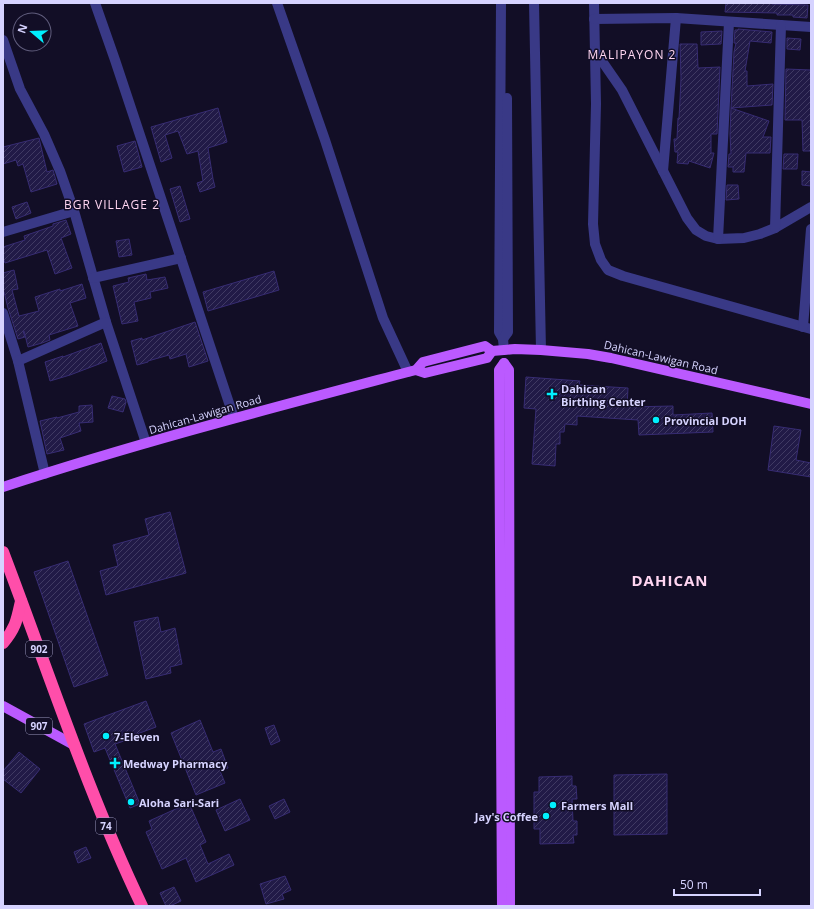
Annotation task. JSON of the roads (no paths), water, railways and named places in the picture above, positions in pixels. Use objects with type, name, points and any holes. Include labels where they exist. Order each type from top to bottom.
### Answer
[{"type":"highway","name":"902","points":[[3,552],[74,745]]},
{"type":"highway","points":[[3,643],[16,624],[21,600]]},
{"type":"highway","name":"74","points":[[74,745],[105,824],[142,906]]},
{"type":"main road","points":[[502,906],[499,370],[504,363],[504,350]]},
{"type":"main road","name":"Dahican-Lawigan Road","points":[[3,487],[146,443],[234,418],[412,371],[426,373],[487,358],[492,351],[541,350],[588,354],[811,404]]},
{"type":"main road","points":[[504,363],[509,370],[510,906]]},
{"type":"main road","name":"907","points":[[3,706],[74,745]]},
{"type":"street","points":[[95,3],[234,418]]},
{"type":"street","points":[[277,3],[325,140],[383,318],[412,371]]},
{"type":"street","points":[[501,3],[500,332],[504,339],[504,350]]},
{"type":"street","points":[[504,339],[508,332],[507,3]]},
{"type":"street","points":[[534,3],[541,350]]},
{"type":"street","points":[[594,3],[596,104],[593,224],[595,244],[601,260],[608,270],[623,276],[807,328],[811,229]]},
{"type":"street","points":[[594,19],[676,18],[811,27]]},
{"type":"street","points":[[663,171],[676,18]]},
{"type":"street","points":[[718,239],[729,22]]},
{"type":"street","points":[[775,228],[781,25]]},
{"type":"street","points":[[3,40],[20,89],[44,134],[60,171],[74,211],[106,322],[146,443]]},
{"type":"street","points":[[596,51],[622,90],[687,218],[696,230],[706,236],[718,239],[744,238],[775,228],[811,207]]},
{"type":"street","points":[[3,232],[74,211]]},
{"type":"street","points":[[93,278],[181,258]]},
{"type":"street","points":[[3,313],[18,361],[45,474]]},
{"type":"street","points":[[18,361],[106,322]]},
{"type":"place","name":"Dahican Birthing Center","points":[[552,394]]},
{"type":"place","name":"Provincial DOH","points":[[656,420]]},
{"type":"place","name":"7-Eleven","points":[[106,736]]},
{"type":"place","name":"Medway Pharmacy","points":[[115,763]]},
{"type":"place","name":"Aloha Sari-Sari","points":[[131,802]]},
{"type":"place","name":"Farmers Mall","points":[[553,805]]},
{"type":"place","name":"Jay's Coffee","points":[[546,816]]},
{"type":"district","name":"MALIPAYON 2","points":[[632,54]]},
{"type":"district","name":"BGR VILLAGE 2","points":[[112,204]]},
{"type":"district","name":"DAHICAN","points":[[670,580]]}]
